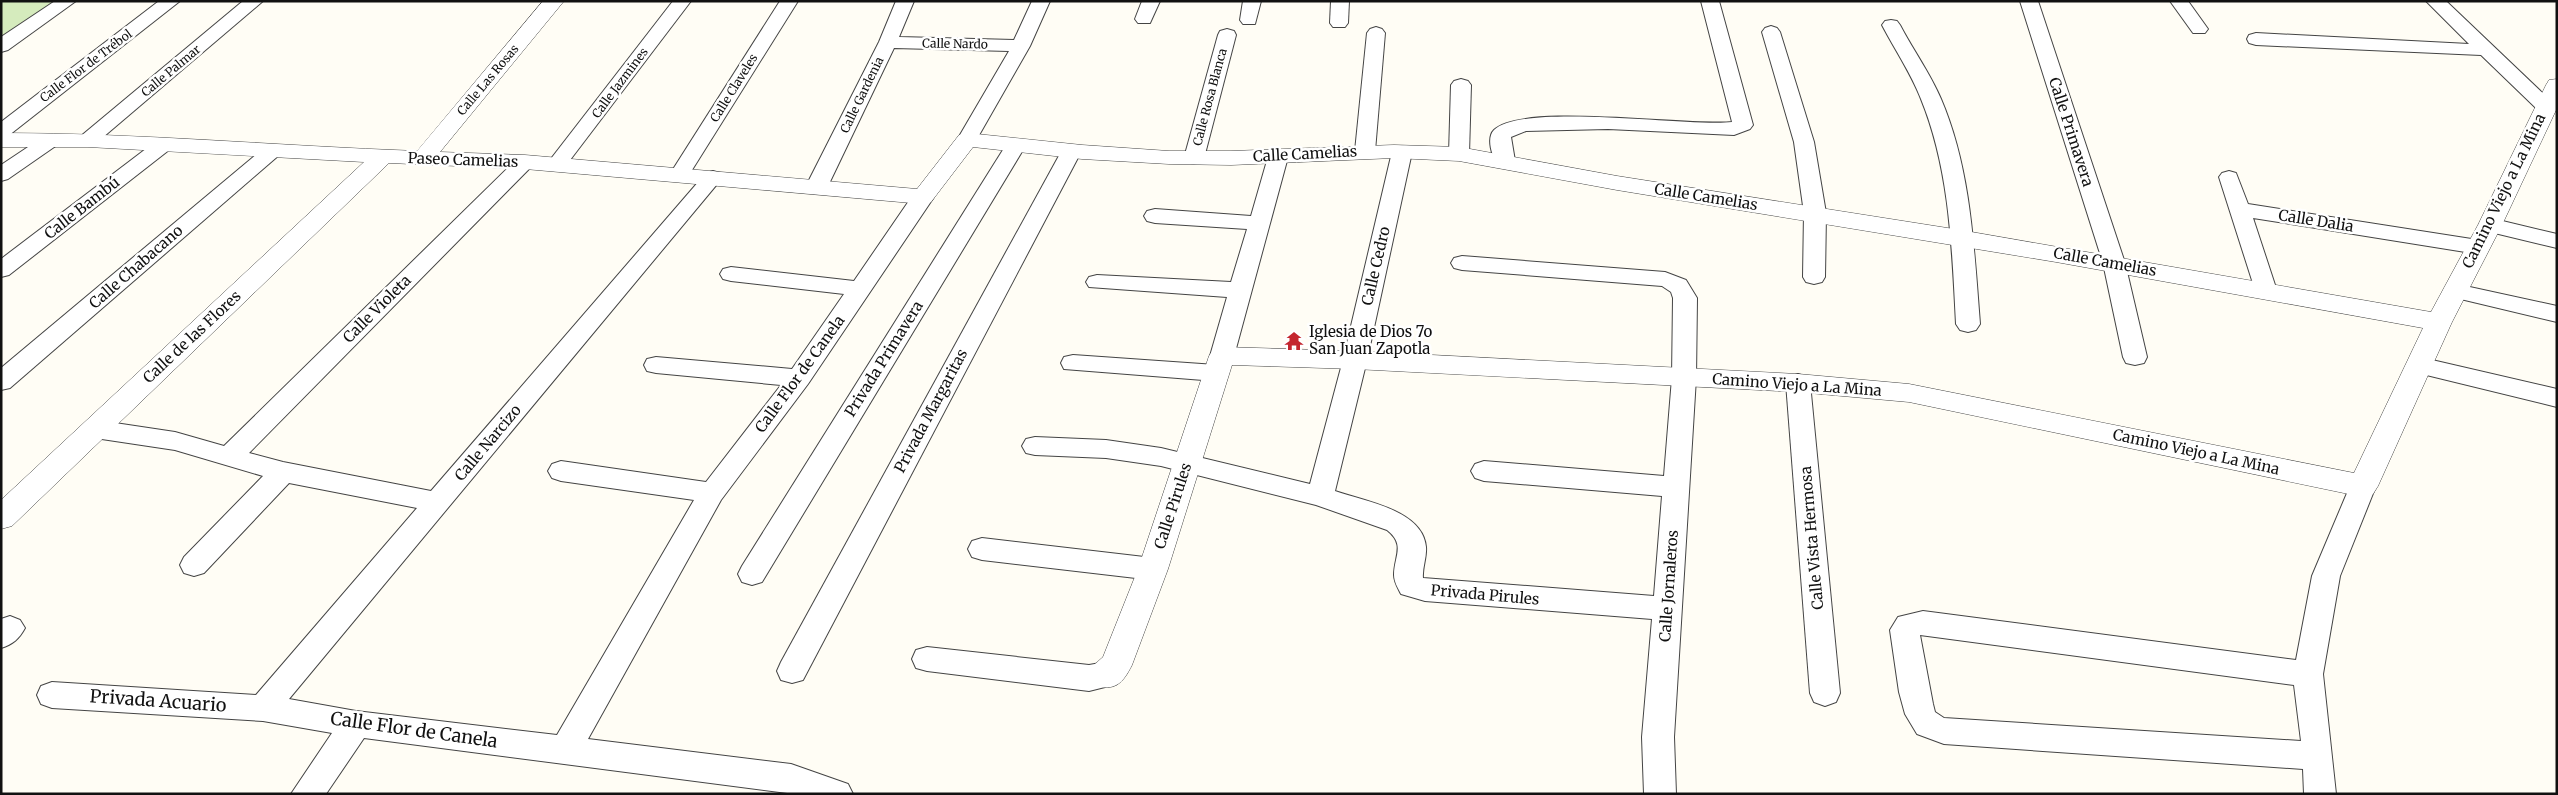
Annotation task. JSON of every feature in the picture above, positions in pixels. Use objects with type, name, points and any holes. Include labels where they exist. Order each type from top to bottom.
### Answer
[{"type":"street","points":[[1,46],[67,1]]},
{"type":"street","name":"Calle Flor de Trébol","points":[[1,132],[171,1]]},
{"type":"street","name":"Calle Palmar","points":[[88,140],[254,1]]},
{"type":"street","name":"Calle Las Rosas","points":[[422,159],[554,1]]},
{"type":"street","name":"Calle Jazmines","points":[[557,164],[682,1]]},
{"type":"street","name":"Calle Claveles","points":[[680,174],[789,1]]},
{"type":"street","name":"Calle Gardenia","points":[[816,188],[888,42],[905,1]]},
{"type":"street","name":"Calle Flor de Canela","points":[[565,750],[712,493],[799,378],[923,197],[967,140],[1021,46],[1041,1]]},
{"type":"street","points":[[1144,19],[1150,1]]},
{"type":"street","points":[[1249,20],[1252,1]]},
{"type":"street","points":[[1339,23],[1340,1]]},
{"type":"street","points":[[1505,161],[1500,140],[1502,133],[1523,126],[1608,123],[1734,129],[1743,125],[1710,1]]},
{"type":"street","name":"Calle Primavera","points":[[2029,1],[2114,263],[2135,357]]},
{"type":"street","points":[[2179,1],[2199,29]]},
{"type":"street","points":[[2435,1],[2486,50],[2551,95]]},
{"type":"street","points":[[1891,25],[1931,99],[1948,151],[1963,239],[1968,324]]},
{"type":"street","points":[[1771,32],[1804,142],[1815,213],[1814,277]]},
{"type":"street","points":[[1365,151],[1376,34]]},
{"type":"street","name":"Calle Rosa Blanca","points":[[1194,158],[1227,35]]},
{"type":"street","points":[[2256,39],[2486,50]]},
{"type":"street","name":"Calle Nardo","points":[[888,42],[1021,46]]},
{"type":"street","points":[[1459,154],[1461,85]]},
{"type":"street","name":"Camino Viejo a La Mina","points":[[2320,794],[2318,756],[2308,674],[2326,576],[2363,486],[2438,322],[2490,225],[2551,95]]},
{"type":"street","name":"Paseo Camelias","points":[[1,140],[88,140],[271,152],[525,162],[680,174],[923,197]]},
{"type":"street","name":"Calle Camelias","points":[[967,140],[1071,152],[1194,158],[1278,157],[1365,151],[1459,154],[1505,161],[1601,181],[1815,213],[2114,263],[2438,322]]},
{"type":"street","points":[[1,175],[50,141]]},
{"type":"street","name":"Privada Primavera","points":[[752,574],[1016,145]]},
{"type":"street","name":"Calle Bambú","points":[[1,270],[162,146]]},
{"type":"street","name":"Calle Chabacano","points":[[1,382],[271,152]]},
{"type":"street","name":"Privada Margaritas","points":[[792,671],[1071,152]]},
{"type":"street","name":"Calle Cedro","points":[[1320,496],[1355,360],[1402,152]]},
{"type":"street","name":"Calle de las Flores","points":[[1,518],[383,157]]},
{"type":"street","name":"Calle Pirules","points":[[927,659],[1089,678],[1106,675],[1116,665],[1153,569],[1219,364],[1278,157]]},
{"type":"street","name":"Calle Violeta","points":[[229,456],[525,162]]},
{"type":"street","name":"Calle Narcizo","points":[[263,708],[713,177]]},
{"type":"street","points":[[2228,177],[2264,291]]},
{"type":"street","name":"Calle Dalia","points":[[2239,209],[2478,247]]},
{"type":"street","points":[[1155,216],[1260,223]]},
{"type":"street","points":[[2490,225],[2557,241]]},
{"type":"street","name":"Calle Jornaleros","points":[[1462,263],[1664,279],[1676,283],[1683,290],[1685,298],[1684,378],[1658,737],[1660,794]]},
{"type":"street","points":[[731,274],[861,289]]},
{"type":"street","points":[[1097,282],[1240,290]]},
{"type":"street","points":[[2456,291],[2557,314]]},
{"type":"street","name":"Camino Viejo a La Mina","points":[[1219,364],[1355,360],[1798,383],[1908,393],[2363,486]]},
{"type":"street","points":[[1073,363],[1219,364]]},
{"type":"street","points":[[2419,365],[2557,398]]},
{"type":"street","points":[[656,366],[799,378]]},
{"type":"street","name":"Calle Vista Hermosa","points":[[1798,383],[1826,693]]},
{"type":"street","points":[[95,429],[175,441],[283,472],[438,502]]},
{"type":"street","name":"Privada Pirules","points":[[1036,446],[1106,449],[1162,456],[1320,496],[1397,523],[1408,532],[1412,547],[1408,576],[1411,586],[1425,590],[1667,610]]},
{"type":"street","points":[[561,471],[712,493]]},
{"type":"street","points":[[1484,471],[1676,487]]},
{"type":"street","points":[[194,565],[283,472]]},
{"type":"street","points":[[982,549],[1153,569]]},
{"type":"street","points":[[2308,674],[1923,623],[1908,625],[1905,630],[1918,710],[1924,722],[1934,729],[1944,732],[2318,756]]},
{"type":"street","name":"Privada Acuario","points":[[52,694],[263,708]]},
{"type":"street","name":"Calle Flor de Canela","points":[[263,708],[356,724],[791,778],[837,794]]},
{"type":"street","points":[[307,794],[356,724]]},
{"type":"green space","points":[[1,1],[56,1],[1,39]]},
{"type":"place","name":"Iglesia de Dios 7o San Juan Zapotla","points":[[1294,341]]}]
